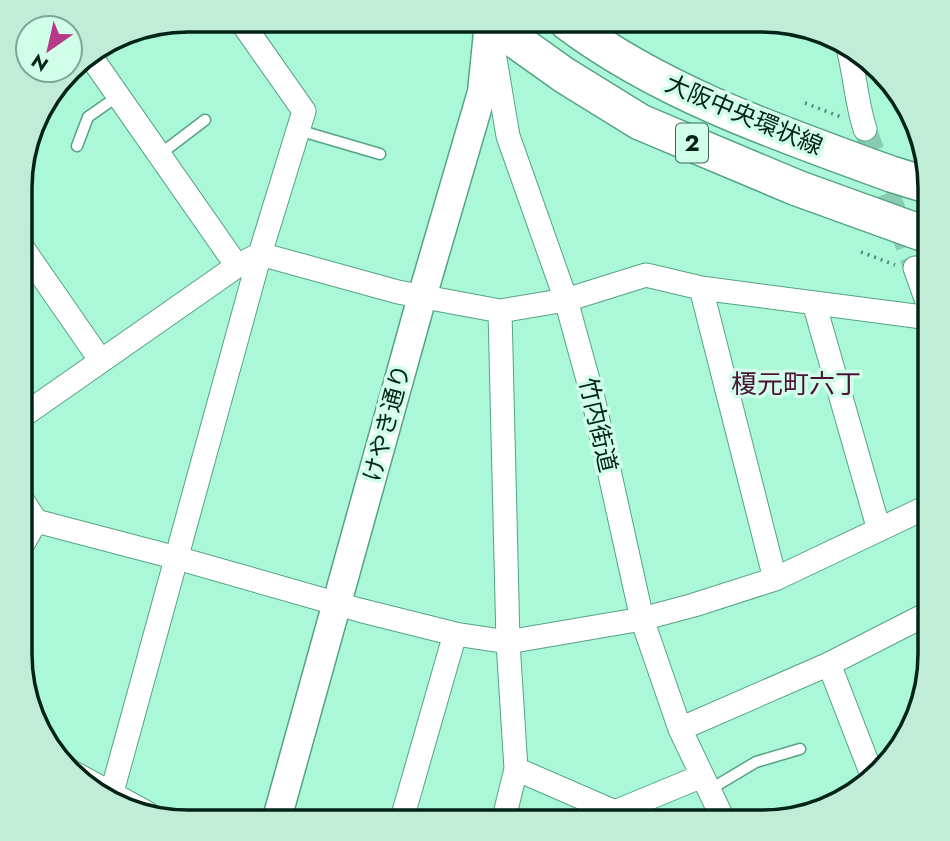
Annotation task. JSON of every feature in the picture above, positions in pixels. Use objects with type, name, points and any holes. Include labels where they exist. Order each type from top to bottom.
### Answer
[{"type":"main road","name":"大阪中央環状線","points":[[503,32],[564,75],[640,121],[797,188],[918,232]]},
{"type":"main road","name":"大阪中央環状線","points":[[583,32],[662,80],[761,127],[918,182]]},
{"type":"street","points":[[111,790],[260,254],[304,111],[249,32]]},
{"type":"street","name":"けやき通り","points":[[279,810],[482,92],[489,32]]},
{"type":"street","name":"竹内街道","points":[[491,32],[508,136],[566,300],[593,398],[642,619],[680,729],[718,809]]},
{"type":"street","points":[[852,59],[864,126]]},
{"type":"street","points":[[95,62],[237,266]]},
{"type":"street","points":[[32,409],[237,266],[260,254],[422,297],[500,311],[566,300],[646,275],[701,288],[918,316]]},
{"type":"street","points":[[32,261],[101,361]]},
{"type":"street","points":[[916,270],[918,276]]},
{"type":"street","points":[[701,288],[775,579]]},
{"type":"street","points":[[814,303],[879,530]]},
{"type":"street","points":[[500,311],[508,642],[516,769],[506,809]]},
{"type":"street","points":[[32,515],[36,521],[337,603],[455,634],[508,642],[642,619],[694,606],[775,579],[918,511]]},
{"type":"street","points":[[32,528],[36,521]]},
{"type":"street","points":[[680,729],[829,664],[918,619]]},
{"type":"street","points":[[405,810],[455,634]]},
{"type":"street","points":[[829,664],[869,767]]},
{"type":"street","points":[[516,769],[609,809]]},
{"type":"street","points":[[624,809],[705,783]]},
{"type":"lane","points":[[77,146],[88,117],[118,96]]},
{"type":"lane","points":[[159,155],[205,120]]},
{"type":"lane","points":[[298,130],[380,154]]},
{"type":"lane","points":[[705,783],[756,762],[800,749]]},
{"type":"path","points":[[805,103],[864,126]]},
{"type":"path","points":[[861,252],[916,270]]},
{"type":"tunnel","points":[[865,129],[915,268]]},
{"type":"district","name":"榎元町六丁","points":[[796,384]]}]
